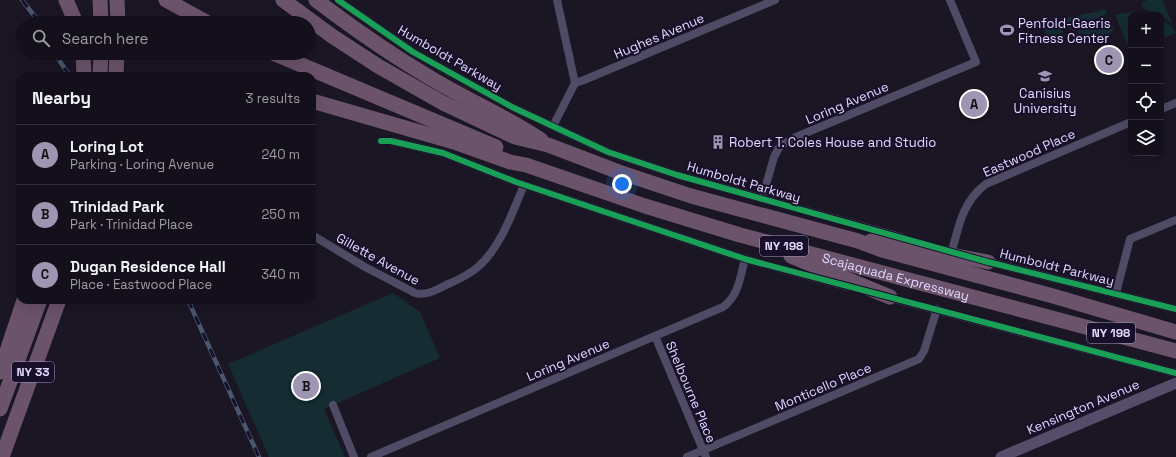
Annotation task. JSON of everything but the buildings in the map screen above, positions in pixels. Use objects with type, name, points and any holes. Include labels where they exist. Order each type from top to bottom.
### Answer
[{"type":"highway","points":[[66,0],[73,16]]},
{"type":"highway","points":[[100,0],[101,16]]},
{"type":"highway","points":[[117,0],[118,16]]},
{"type":"highway","points":[[166,0],[195,16]]},
{"type":"highway","points":[[284,0],[306,16]]},
{"type":"highway","points":[[316,0],[356,30],[434,80],[522,127],[548,145]]},
{"type":"highway","points":[[316,24],[346,46],[411,86],[443,103],[515,137],[548,145]]},
{"type":"highway","points":[[83,60],[84,72]]},
{"type":"highway","points":[[100,72],[101,60]]},
{"type":"highway","points":[[116,72],[117,60]]},
{"type":"highway","points":[[290,60],[513,154],[526,165]]},
{"type":"highway","points":[[316,102],[454,142],[510,162],[526,165]]},
{"type":"highway","name":"Scajaquada Expressway","points":[[548,145],[598,165],[650,183],[720,204],[858,241],[882,250],[1053,296],[1176,332]]},
{"type":"highway","name":"Scajaquada Expressway","points":[[526,165],[646,206],[740,235],[1176,351]]},
{"type":"highway","points":[[740,235],[890,298]]},
{"type":"highway","points":[[858,241],[886,241],[951,256],[988,262]]},
{"type":"highway","points":[[0,340],[16,302]]},
{"type":"highway","points":[[0,372],[23,304]]},
{"type":"highway","name":"NY 33","points":[[0,409],[39,304]]},
{"type":"highway","name":"NY 33","points":[[2,457],[58,304]]},
{"type":"street","name":"Humboldt Parkway","points":[[338,0],[413,52],[512,107],[608,152],[677,175],[988,262],[1176,309]]},
{"type":"street","points":[[553,126],[575,83],[557,0]]},
{"type":"street","name":"Hughes Avenue","points":[[575,83],[775,0]]},
{"type":"street","name":"Loring Avenue","points":[[762,199],[774,157],[780,146],[796,137],[976,62],[950,0]]},
{"type":"street","points":[[1164,108],[1176,103]]},
{"type":"street","name":"Eastwood Place","points":[[952,251],[965,208],[971,198],[986,184],[1128,123]]},
{"type":"street","points":[[381,141],[392,141],[443,153],[524,185],[745,259],[1176,373]]},
{"type":"street","name":"Gillette Avenue","points":[[316,237],[365,267],[414,293],[422,295],[454,282],[481,265],[499,240],[524,185]]},
{"type":"street","points":[[1116,293],[1130,239],[1176,220]]},
{"type":"street","name":"Loring Avenue","points":[[371,457],[723,307],[737,292],[745,259]]},
{"type":"street","name":"Monticello Place","points":[[687,457],[705,454],[919,359],[924,351],[937,309]]},
{"type":"street","name":"Shelbourne Place","points":[[655,336],[705,454]]},
{"type":"street","name":"Kensington Avenue","points":[[1001,457],[1176,383]]},
{"type":"street","points":[[332,405],[354,457]]},
{"type":"green space","points":[[1147,0],[1162,0],[1172,22],[1171,23],[1164,17],[1164,12],[1152,12],[1144,9],[1141,4]]},
{"type":"green space","points":[[1105,9],[1107,14],[1071,29],[1066,18],[1099,11]]},
{"type":"green space","points":[[1128,13],[1127,44],[1115,15]]},
{"type":"green space","points":[[1108,18],[1114,30],[1099,43],[1087,35],[1076,32]]},
{"type":"green space","points":[[1057,20],[1063,32],[1051,37],[1049,34],[1046,35],[1042,23]]},
{"type":"green space","points":[[1164,22],[1171,26],[1176,33],[1164,38]]},
{"type":"green space","points":[[393,293],[420,312],[440,358],[324,409],[345,457],[269,457],[228,364]]},
{"type":"railway","points":[[22,0],[35,16]]},
{"type":"railway","points":[[59,60],[67,72]]},
{"type":"railway","points":[[190,304],[259,457]]},
{"type":"cycle path","points":[[338,0],[413,52],[512,107],[608,152],[677,175],[988,262],[1176,309]]},
{"type":"cycle path","points":[[381,141],[391,141],[443,153],[516,182],[745,259],[1176,373]]},
{"type":"place","name":"Penfold-Gaeris Fitness Center","points":[[1007,30]]},
{"type":"place","name":"Dugan Residence Hall","points":[[1109,60]]},
{"type":"place","name":"Canisius University","points":[[1045,76]]},
{"type":"place","name":"Loring Lot","points":[[974,104]]},
{"type":"place","name":"Robert T. Coles House and Studio","points":[[718,142]]},
{"type":"place","name":"Trinidad Park","points":[[306,386]]}]
